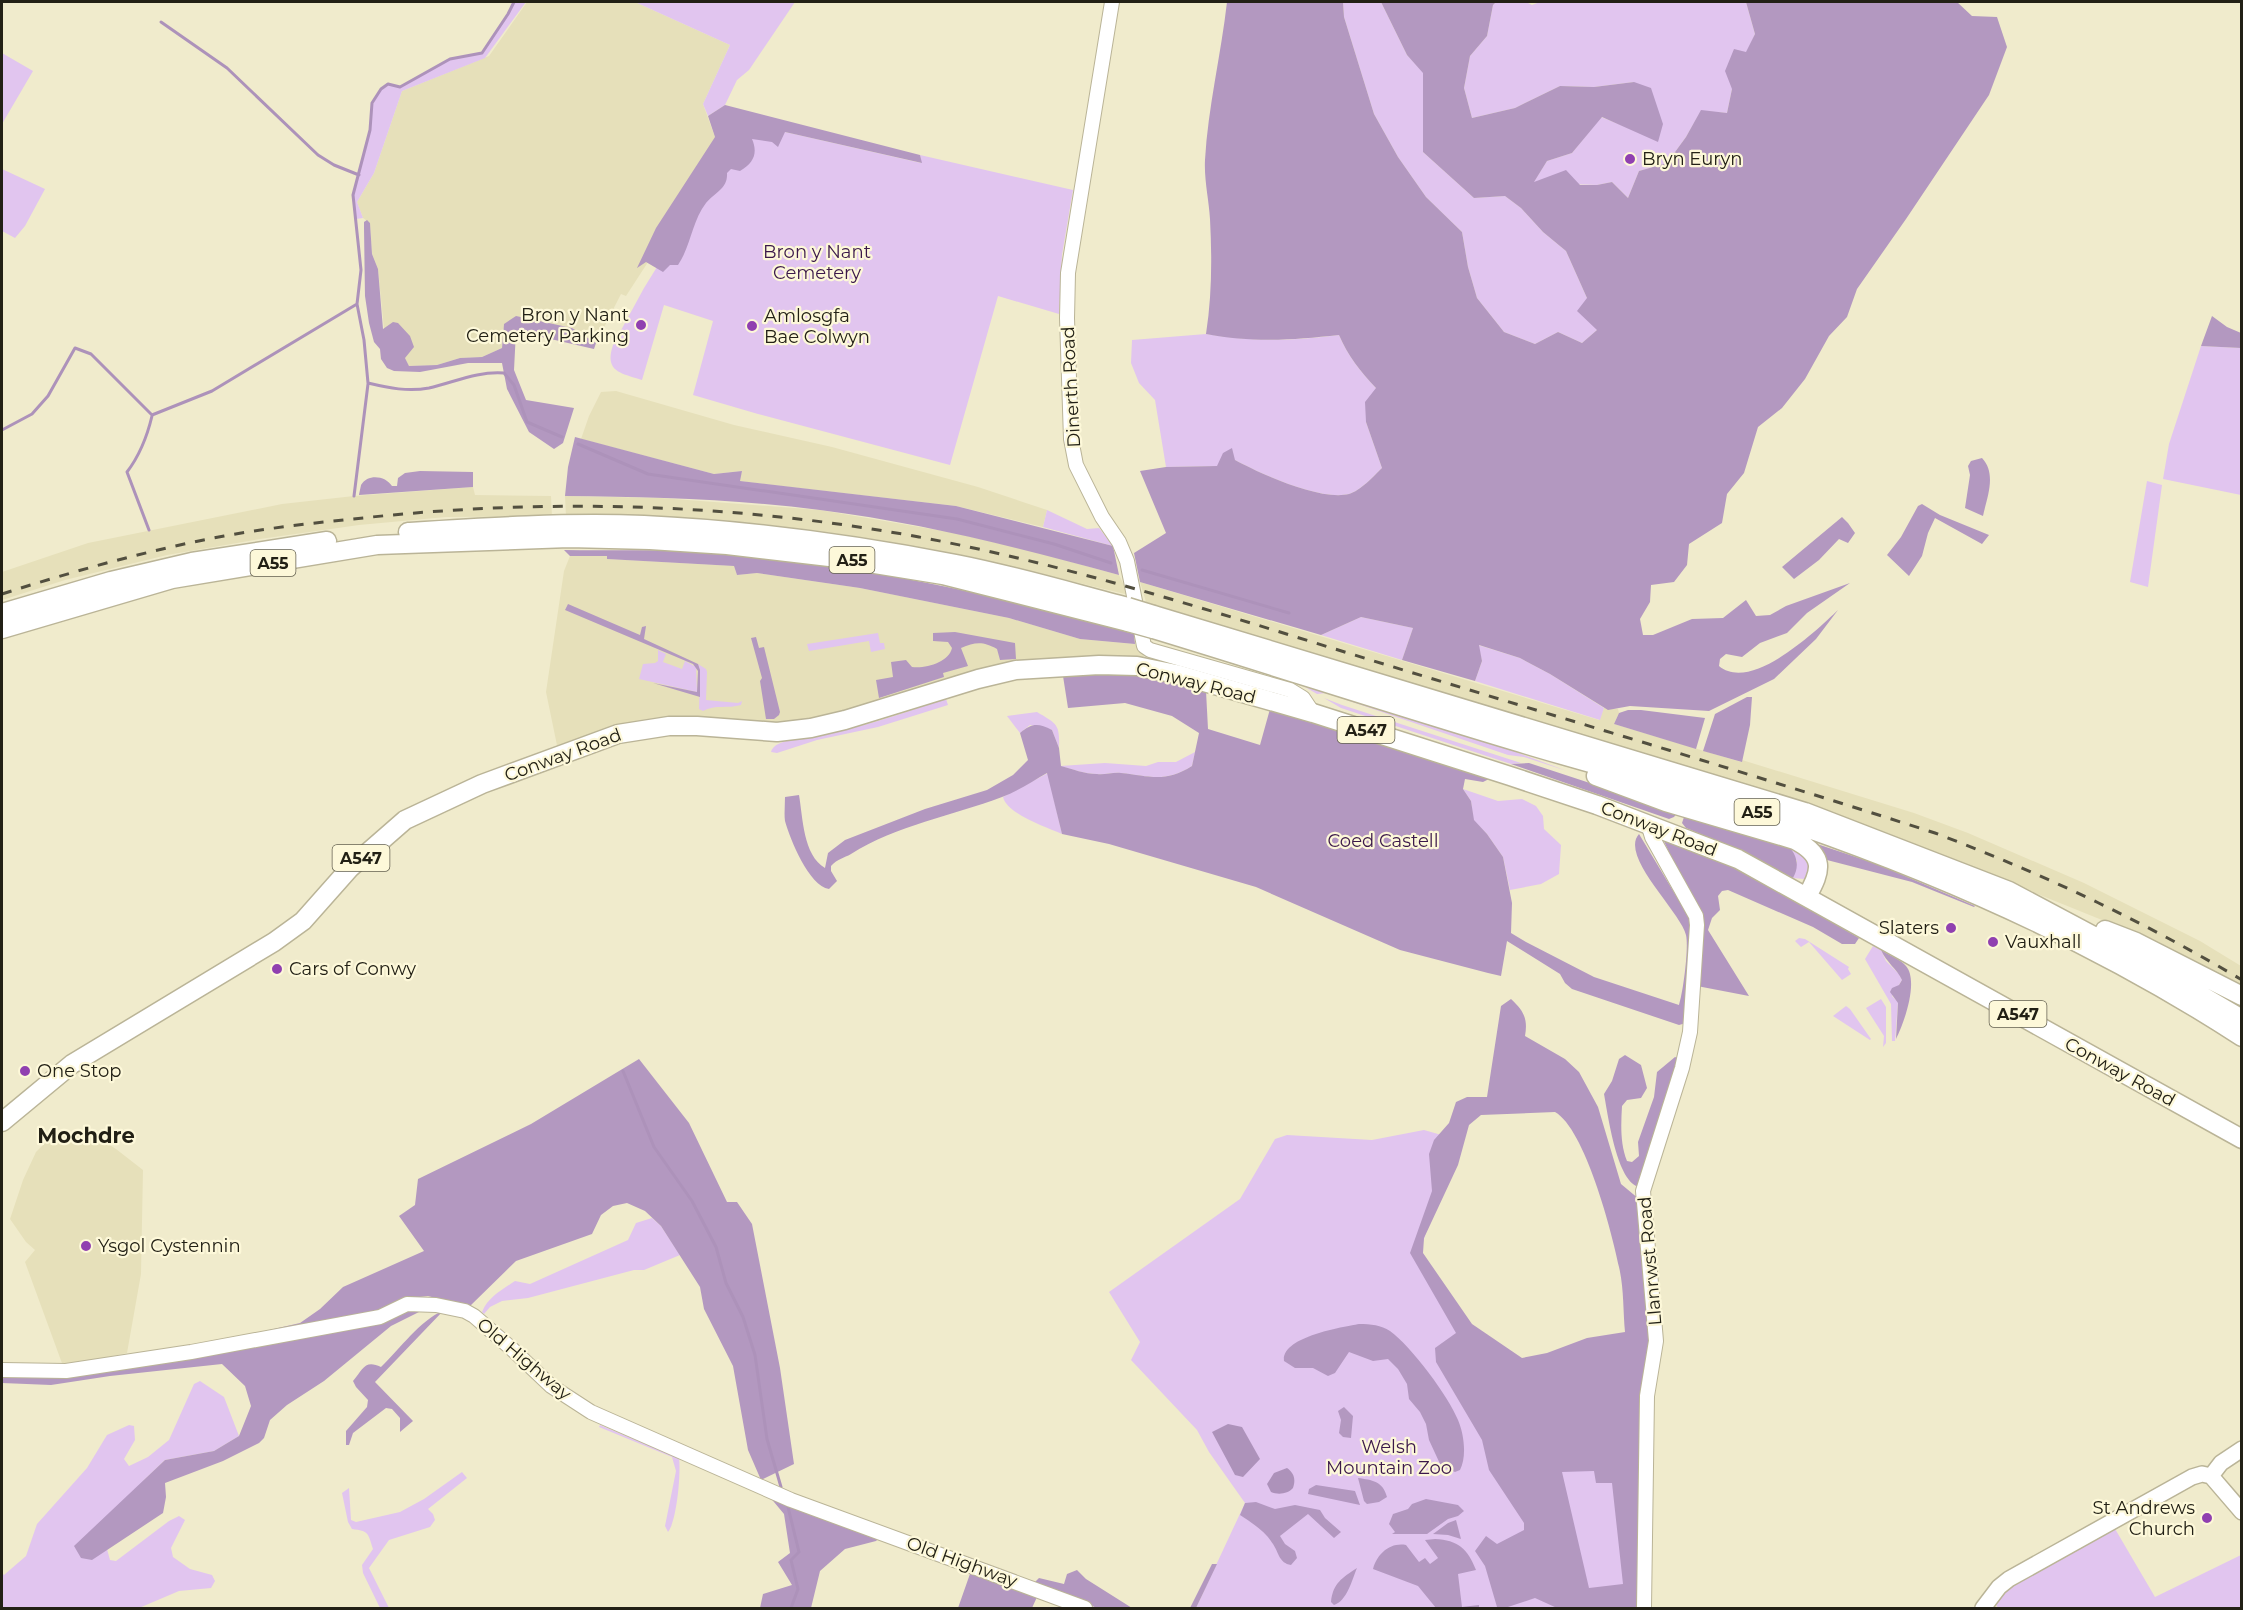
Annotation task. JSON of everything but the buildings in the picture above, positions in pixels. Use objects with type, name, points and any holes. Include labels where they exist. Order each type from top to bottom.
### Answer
[{"type":"main road","name":"A55","points":[[2,613],[111,580],[192,562],[375,534],[569,531],[643,525],[731,531],[845,544],[957,564],[1805,812],[2009,891],[2165,974],[2241,1019]]},
{"type":"main road","name":"A55","points":[[2,629],[172,579],[366,547],[550,531]]},
{"type":"main road","name":"A55","points":[[1154,622],[1526,744],[1796,824],[1894,860],[1985,898],[2126,967],[2199,1009],[2241,1037]]},
{"type":"main road","name":"Conway Road","points":[[2,1122],[72,1064],[274,942],[303,921],[350,868],[405,820],[482,784],[618,734],[669,726],[777,732],[811,728],[845,720],[944,688],[1007,672],[1060,666],[1099,665],[1137,666],[1176,674],[1313,713],[1532,783],[1648,824],[1738,860],[1807,896],[2241,1139]]},
{"type":"main road","points":[[1526,744],[1596,776],[1656,798],[1795,840],[1807,846],[1818,861],[1819,872],[1807,896]]},
{"type":"main road","points":[[2009,891],[2136,942],[2241,996]]},
{"type":"main road","points":[[2211,1476],[2221,1462],[2241,1449]]},
{"type":"main road","points":[[1983,1608],[1999,1587],[2009,1579],[2192,1477],[2202,1474],[2211,1476],[2241,1512]]},
{"type":"street","name":"Dinerth Road","points":[[1112,2],[1068,273],[1067,318],[1071,439],[1076,465],[1102,517],[1119,542],[1127,561],[1144,645],[1150,650],[1290,690],[1303,698],[1313,713]]},
{"type":"street","name":"Llanrwst Road","points":[[1644,1608],[1647,1396],[1656,1341],[1643,1191],[1682,1068],[1690,1032],[1697,926],[1695,916],[1652,837],[1648,824]]},
{"type":"street","name":"Old Highway","points":[[3,1371],[66,1371],[190,1352],[380,1317],[407,1304],[436,1305],[465,1311],[512,1349],[551,1386],[591,1412],[791,1500],[1084,1608]]},
{"type":"shaded area","points":[[527,2],[635,2],[730,45],[703,104],[720,151],[626,296],[621,294],[596,343],[572,328],[504,324],[502,348],[482,357],[460,358],[437,365],[409,366],[384,329],[378,269],[372,254],[370,223],[363,218],[357,202],[374,173],[402,91],[489,56]]},
{"type":"shaded area","points":[[616,391],[734,425],[832,447],[978,487],[1047,510],[1043,527],[956,506],[739,481],[742,471],[714,474],[581,439],[601,392]]},
{"type":"shaded area","points":[[473,487],[475,495],[551,496],[552,516],[446,517],[359,525],[260,539],[167,555],[65,580],[2,600],[2,572],[88,543],[282,504]]},
{"type":"shaded area","points":[[565,496],[661,498],[820,510],[955,533],[1119,575],[1129,595],[968,556],[855,536],[763,524],[681,517],[566,516]]},
{"type":"shaded area","points":[[570,556],[607,556],[608,559],[734,566],[737,575],[757,573],[860,588],[1009,618],[1080,639],[1135,644],[1144,656],[1137,666],[1060,666],[845,720],[697,726],[559,755],[546,692],[564,571]]},
{"type":"shaded area","points":[[1140,582],[1599,720],[1604,708],[1618,709],[1619,713],[1614,724],[1741,762],[1742,760],[1914,813],[1968,833],[2084,883],[2200,941],[2241,966],[2241,989],[2154,941],[1884,832],[1686,768],[1146,602]]},
{"type":"shaded area","name":"Ysgol Cystennin","points":[[88,1131],[143,1170],[141,1274],[127,1353],[63,1366],[25,1262],[35,1250],[26,1242],[10,1219],[23,1180],[36,1152],[53,1135]]},
{"type":"shaded area","points":[[1228,1424],[1242,1427],[1260,1459],[1243,1477],[1235,1475],[1212,1432]]},
{"type":"shaded area","points":[[1287,1468],[1294,1476],[1293,1488],[1283,1493],[1271,1492],[1267,1484],[1274,1473]]},
{"type":"green space","points":[[514,2],[526,2],[485,58],[402,91],[374,173],[357,202],[363,218],[356,219],[353,195],[370,130],[373,104],[381,89],[388,84],[400,87],[450,59],[482,53]]},
{"type":"green space","points":[[635,2],[795,2],[749,70],[737,80],[725,105],[708,116],[703,104],[730,45]]},
{"type":"green space","points":[[1227,2],[1343,2],[1344,17],[1374,114],[1398,157],[1426,197],[1462,232],[1468,267],[1477,298],[1504,332],[1535,344],[1558,332],[1582,343],[1597,330],[1577,311],[1587,298],[1566,251],[1543,232],[1521,208],[1505,196],[1474,198],[1423,152],[1423,73],[1407,55],[1381,2],[1496,2],[1493,5],[1487,36],[1470,56],[1464,88],[1472,118],[1515,108],[1560,86],[1594,87],[1634,82],[1651,88],[1663,124],[1658,142],[1602,117],[1572,153],[1547,161],[1534,182],[1566,170],[1580,185],[1612,182],[1628,198],[1639,171],[1667,163],[1686,137],[1701,110],[1727,113],[1732,89],[1725,71],[1734,49],[1746,52],[1755,34],[1746,2],[1957,2],[1972,16],[1997,17],[2007,47],[1989,95],[1857,289],[1847,317],[1829,336],[1805,379],[1782,408],[1758,427],[1744,473],[1727,494],[1722,523],[1689,544],[1687,565],[1674,582],[1651,585],[1650,602],[1640,619],[1643,635],[1653,635],[1692,619],[1723,618],[1746,600],[1756,616],[1770,615],[1786,606],[1850,583],[1807,613],[1787,633],[1760,643],[1742,657],[1726,654],[1720,659],[1719,666],[1732,672],[1748,672],[1765,666],[1799,644],[1838,610],[1816,639],[1774,679],[1709,711],[1630,706],[1608,710],[1520,658],[1479,645],[1482,661],[1475,681],[1402,660],[1413,628],[1361,617],[1321,635],[1140,582],[1134,553],[1166,533],[1140,471],[1166,467],[1217,466],[1223,453],[1232,448],[1235,460],[1260,472],[1307,490],[1337,495],[1349,494],[1358,490],[1382,468],[1366,422],[1365,402],[1376,388],[1355,363],[1339,335],[1273,340],[1240,339],[1206,334],[1211,262],[1205,160]]},
{"type":"green space","points":[[1343,2],[1381,2],[1407,55],[1423,72],[1423,152],[1474,198],[1505,196],[1521,208],[1543,232],[1566,251],[1587,298],[1597,330],[1582,343],[1558,332],[1535,344],[1504,332],[1477,298],[1468,267],[1462,232],[1426,197],[1398,157],[1374,114],[1344,17]]},
{"type":"green space","points":[[1496,2],[1526,2],[1532,5],[1540,2],[1746,2],[1755,34],[1732,89],[1727,113],[1701,111],[1667,163],[1639,171],[1628,198],[1612,182],[1597,185],[1533,183],[1547,161],[1572,153],[1601,117],[1626,127],[1634,82],[1594,87],[1560,86],[1515,108],[1472,118],[1464,88],[1470,56],[1487,36],[1493,5]]},
{"type":"green space","points":[[2,53],[33,71],[2,124]]},
{"type":"green space","points":[[725,105],[920,155],[922,163],[785,132],[778,147],[772,142],[752,139],[755,153],[752,161],[740,171],[731,169],[727,173],[723,187],[701,210],[678,265],[670,265],[663,272],[646,262],[637,268],[656,228],[715,137],[708,116]]},
{"type":"green space","name":"Bron y Nant Cemetery","points":[[746,123],[921,163],[920,155],[1073,190],[1062,255],[1059,314],[998,296],[950,465],[693,395],[713,321],[664,305],[642,380],[621,373],[613,366],[611,354],[613,345],[644,288]]},
{"type":"green space","points":[[2,169],[45,189],[25,226],[15,238],[2,231]]},
{"type":"green space","points":[[367,220],[370,223],[372,254],[378,269],[383,329],[393,322],[398,323],[410,336],[414,347],[405,358],[409,366],[437,365],[460,358],[482,357],[502,348],[504,324],[516,316],[572,328],[596,343],[594,349],[516,331],[514,370],[526,400],[574,408],[563,443],[554,449],[529,432],[507,389],[502,363],[468,363],[420,372],[394,371],[387,368],[381,359],[380,349],[374,342],[365,296],[364,222]]},
{"type":"green space","points":[[2212,316],[2227,327],[2241,333],[2241,348],[2201,346]]},
{"type":"green space","points":[[1206,334],[1272,340],[1339,335],[1355,363],[1376,388],[1366,422],[1382,468],[1358,490],[1349,494],[1337,495],[1323,494],[1291,485],[1235,460],[1217,466],[1166,467],[1155,400],[1139,383],[1131,363],[1132,340]]},
{"type":"green space","points":[[2201,346],[2241,348],[2241,495],[2163,479],[2169,444]]},
{"type":"green space","points":[[575,437],[714,474],[742,471],[740,481],[956,506],[1113,546],[1119,575],[971,537],[858,515],[725,501],[565,496],[568,467]]},
{"type":"green space","points":[[1982,458],[1987,464],[1990,478],[1983,516],[1965,508],[1970,475],[1968,466],[1971,461]]},
{"type":"green space","points":[[473,472],[473,487],[359,495],[361,485],[372,477],[381,478],[392,486],[397,486],[398,478],[405,473]]},
{"type":"green space","points":[[2147,481],[2162,485],[2148,587],[2130,582]]},
{"type":"green space","points":[[1922,504],[1940,515],[1989,535],[1982,544],[1935,518],[1922,556],[1909,576],[1887,555],[1901,537],[1918,506]]},
{"type":"green space","points":[[1047,510],[1087,529],[1099,528],[1113,546],[1043,527]]},
{"type":"green space","points":[[1842,517],[1855,533],[1848,543],[1839,539],[1819,560],[1794,579],[1782,567]]},
{"type":"green space","points":[[564,550],[701,552],[811,563],[919,581],[1027,605],[1134,634],[1135,644],[1080,639],[1009,618],[860,588],[757,573],[737,575],[734,566],[607,559],[607,556],[570,556]]},
{"type":"green space","points":[[568,604],[640,635],[642,627],[646,626],[644,639],[698,664],[700,697],[653,683],[697,692],[698,671],[693,664],[565,610]]},
{"type":"green space","points":[[1361,617],[1413,628],[1402,660],[1321,635]]},
{"type":"green space","points":[[955,632],[1015,643],[1016,659],[1000,660],[997,649],[979,643],[971,644],[961,648],[968,666],[943,673],[944,677],[879,698],[876,680],[893,677],[891,662],[906,660],[912,667],[936,664],[950,653],[952,648],[948,642],[933,641],[933,633]]},
{"type":"green space","points":[[878,633],[880,643],[884,643],[885,649],[871,652],[869,641],[809,651],[807,644]]},
{"type":"green space","points":[[756,637],[759,648],[764,647],[780,712],[774,719],[766,719],[760,681],[762,678],[751,638]]},
{"type":"green space","points":[[1478,645],[1520,658],[1550,674],[1604,708],[1600,720],[1475,681],[1482,661]]},
{"type":"green space","points":[[658,650],[666,654],[663,662],[682,669],[685,661],[696,667],[697,692],[639,679],[643,664],[658,661]]},
{"type":"green space","points":[[698,664],[707,672],[706,700],[738,703],[742,701],[741,705],[703,711],[699,709],[700,670]]},
{"type":"green space","name":"Coed Castell","points":[[1107,671],[1152,676],[1206,691],[1208,729],[1260,745],[1270,709],[1489,779],[1483,782],[1465,779],[1463,789],[1471,801],[1474,820],[1503,857],[1512,903],[1511,933],[1594,977],[1679,1005],[1687,950],[1686,935],[1682,925],[1653,884],[1637,856],[1635,844],[1639,834],[1690,919],[1686,1023],[1679,1025],[1572,989],[1560,974],[1507,941],[1501,976],[1488,973],[1400,950],[1256,887],[1109,844],[1062,834],[1047,773],[1008,795],[906,828],[838,860],[831,866],[831,871],[837,881],[829,889],[814,880],[801,861],[785,821],[785,797],[799,795],[808,845],[812,854],[825,868],[828,853],[845,840],[925,809],[987,790],[1013,775],[1028,760],[1020,733],[1032,726],[1039,725],[1052,730],[1059,748],[1061,766],[1079,771],[1092,774],[1118,773],[1157,777],[1174,775],[1192,766],[1199,733],[1172,716],[1125,703],[1068,708],[1063,676]]},
{"type":"green space","points":[[1300,684],[1475,737],[1567,771],[1524,757],[1508,755],[1326,693],[1317,694]]},
{"type":"green space","points":[[1747,697],[1752,697],[1750,725],[1742,762],[1703,751],[1715,714]]},
{"type":"green space","points":[[1324,698],[1521,763],[1511,764],[1341,708]]},
{"type":"green space","points":[[946,699],[948,705],[878,727],[817,740],[777,753],[771,752],[778,744],[784,742],[850,729]]},
{"type":"green space","points":[[1628,710],[1705,718],[1696,749],[1614,724],[1619,713]]},
{"type":"green space","points":[[1037,712],[1049,719],[1058,729],[1059,748],[1052,730],[1030,725],[1020,733],[1007,716]]},
{"type":"green space","points":[[1195,752],[1192,766],[1174,775],[1157,777],[1117,773],[1092,774],[1060,766],[1105,763],[1146,766],[1158,762],[1176,762]]},
{"type":"green space","points":[[1529,763],[1678,812],[1669,819],[1511,764]]},
{"type":"green space","points":[[1048,773],[1062,834],[1019,814],[1006,803],[1003,797]]},
{"type":"green space","points":[[1463,789],[1498,801],[1522,799],[1536,806],[1543,816],[1544,829],[1561,845],[1559,874],[1541,884],[1510,890],[1503,857],[1487,834],[1473,820],[1471,801]]},
{"type":"green space","points":[[1685,814],[1787,845],[1796,860],[1793,878],[1739,850],[1686,828],[1682,823]]},
{"type":"green space","points":[[1663,839],[1734,865],[1859,938],[1855,944],[1842,944],[1813,927],[1728,890],[1722,891],[1718,896],[1720,910],[1712,918],[1708,930],[1749,996],[1697,986],[1702,926]]},
{"type":"green space","points":[[1817,844],[1877,864],[1975,906],[1912,882],[1827,860]]},
{"type":"green space","points":[[1787,845],[1796,846],[1813,864],[1805,882],[1804,879],[1793,878],[1797,861]]},
{"type":"green space","points":[[1799,938],[1805,939],[1849,967],[1851,974],[1842,980],[1809,942],[1801,947],[1795,941]]},
{"type":"green space","points":[[1873,946],[1881,950],[1886,961],[1902,980],[1892,996],[1898,1002],[1895,1041],[1892,1041],[1891,1004],[1865,959]]},
{"type":"green space","points":[[1881,950],[1898,959],[1910,973],[1909,1002],[1896,1039],[1898,1003],[1890,992],[1902,980]]},
{"type":"green space","points":[[1511,999],[1524,1016],[1525,1036],[1565,1059],[1579,1072],[1598,1107],[1621,1184],[1639,1199],[1651,1336],[1639,1608],[1557,1608],[1535,1598],[1505,1608],[1497,1607],[1485,1566],[1475,1551],[1486,1536],[1497,1544],[1524,1530],[1524,1523],[1489,1470],[1482,1440],[1436,1362],[1435,1348],[1456,1333],[1410,1253],[1432,1191],[1429,1154],[1434,1140],[1449,1123],[1456,1102],[1467,1097],[1487,1097],[1501,1006]],"holes":[[[1555,1112],[1566,1122],[1577,1138],[1604,1207],[1621,1275],[1625,1332],[1587,1338],[1547,1353],[1522,1358],[1472,1324],[1423,1253],[1424,1238],[1458,1165],[1469,1125],[1481,1115]],[[1594,1471],[1596,1483],[1612,1483],[1623,1584],[1589,1588],[1562,1472]]]},
{"type":"green space","points":[[1881,999],[1886,1007],[1886,1043],[1883,1047],[1884,1036],[1866,1008]]},
{"type":"green space","points":[[1846,1006],[1850,1009],[1870,1040],[1833,1016]]},
{"type":"green space","points":[[1625,1055],[1641,1065],[1647,1088],[1641,1098],[1627,1100],[1622,1106],[1623,1147],[1627,1161],[1632,1162],[1639,1156],[1638,1142],[1654,1097],[1657,1072],[1675,1057],[1681,1059],[1640,1187],[1632,1183],[1620,1162],[1611,1132],[1604,1094],[1612,1081],[1619,1059]]},
{"type":"green space","points":[[639,1059],[689,1123],[727,1202],[737,1202],[752,1224],[780,1368],[794,1464],[761,1480],[748,1450],[733,1366],[704,1309],[700,1287],[661,1226],[645,1211],[627,1203],[613,1206],[601,1215],[592,1234],[516,1261],[469,1307],[428,1296],[404,1299],[376,1313],[245,1338],[248,1335],[300,1323],[320,1309],[343,1287],[424,1251],[399,1216],[415,1205],[418,1179],[531,1124]]},
{"type":"green space","name":"Welsh Mountain Zoo","points":[[1424,1130],[1445,1136],[1439,1187],[1419,1256],[1461,1323],[1516,1365],[1656,1341],[1644,1608],[1196,1608],[1245,1503],[1209,1452],[1197,1430],[1131,1360],[1140,1342],[1109,1292],[1240,1199],[1275,1139],[1287,1135],[1372,1140]]},
{"type":"green space","points":[[652,1218],[661,1226],[680,1255],[644,1270],[634,1270],[528,1298],[502,1301],[490,1307],[484,1314],[482,1312],[492,1298],[515,1281],[530,1284],[628,1240],[636,1223]]},
{"type":"green space","points":[[408,1310],[423,1310],[391,1326],[324,1381],[287,1405],[270,1420],[264,1438],[259,1443],[223,1461],[165,1483],[166,1497],[163,1513],[92,1560],[81,1558],[74,1546],[165,1460],[214,1451],[239,1436],[251,1406],[245,1386],[222,1364],[51,1385],[2,1383],[4,1375],[57,1374]]},
{"type":"green space","points":[[444,1310],[375,1382],[413,1421],[400,1432],[400,1418],[392,1409],[386,1408],[353,1433],[349,1445],[346,1445],[346,1431],[367,1407],[368,1400],[353,1381],[365,1366],[371,1364],[381,1367],[418,1328]]},
{"type":"green space","points":[[1359,1324],[1383,1327],[1399,1338],[1438,1386],[1453,1410],[1462,1432],[1464,1452],[1460,1470],[1455,1472],[1441,1466],[1429,1440],[1426,1424],[1409,1399],[1407,1384],[1398,1369],[1388,1359],[1373,1361],[1349,1352],[1335,1373],[1328,1376],[1313,1368],[1295,1368],[1284,1361],[1286,1353],[1292,1346],[1302,1340],[1327,1331]]},
{"type":"green space","points":[[200,1381],[224,1397],[239,1436],[214,1451],[165,1460],[144,1480],[107,1549],[110,1560],[116,1561],[179,1516],[185,1520],[171,1548],[173,1557],[190,1569],[212,1575],[215,1581],[211,1588],[179,1591],[139,1608],[2,1608],[2,1573],[4,1575],[26,1556],[37,1524],[87,1468],[107,1435],[129,1425],[134,1426],[135,1440],[124,1459],[129,1466],[148,1457],[169,1440],[194,1384]]},
{"type":"green space","points":[[1344,1407],[1353,1416],[1351,1438],[1343,1437],[1339,1433],[1341,1420],[1338,1411]]},
{"type":"green space","points":[[600,1425],[679,1458],[676,1508],[668,1532],[665,1526],[676,1471],[672,1457],[599,1427]]},
{"type":"green space","points":[[462,1472],[467,1478],[428,1509],[435,1520],[430,1527],[389,1540],[369,1568],[389,1608],[380,1608],[363,1573],[362,1565],[373,1549],[370,1539],[365,1532],[352,1529],[348,1522],[342,1493],[349,1488],[351,1520],[356,1522],[400,1512],[424,1499]]},
{"type":"green space","points":[[1358,1478],[1380,1484],[1387,1497],[1379,1502],[1367,1504],[1364,1501]]},
{"type":"green space","points":[[1316,1485],[1355,1491],[1360,1505],[1308,1494],[1309,1489]]},
{"type":"green space","points":[[769,1496],[879,1538],[876,1541],[845,1549],[820,1571],[811,1608],[760,1608],[763,1594],[792,1585],[778,1562],[790,1553],[784,1514]]},
{"type":"green space","points":[[1426,1499],[1458,1505],[1464,1511],[1427,1534],[1392,1534],[1395,1532],[1389,1524],[1393,1514]]},
{"type":"green space","points":[[1256,1502],[1275,1509],[1295,1505],[1320,1510],[1325,1518],[1341,1532],[1334,1538],[1308,1514],[1280,1536],[1285,1544],[1295,1551],[1297,1558],[1291,1565],[1287,1564],[1266,1535],[1240,1515],[1245,1503]]},
{"type":"green space","points":[[1456,1520],[1461,1539],[1433,1534],[1448,1523]]},
{"type":"green space","points":[[2111,1522],[2155,1597],[2241,1555],[2241,1608],[1998,1608],[1991,1596]]},
{"type":"green space","points":[[1425,1540],[1450,1541],[1466,1551],[1476,1570],[1458,1574],[1462,1607],[1479,1605],[1479,1608],[1436,1608],[1418,1586],[1373,1569],[1381,1554],[1395,1545],[1406,1545],[1419,1562],[1425,1558],[1430,1564],[1438,1558]]},
{"type":"green space","points":[[1212,1564],[1217,1564],[1196,1608],[1190,1608]]},
{"type":"green space","points":[[1357,1568],[1346,1595],[1334,1605],[1331,1602],[1336,1586]]},
{"type":"green space","points":[[1077,1570],[1086,1579],[1132,1608],[1097,1608],[1035,1582],[1039,1578],[1064,1584],[1067,1574]]},
{"type":"green space","points":[[971,1571],[1037,1597],[1032,1608],[958,1608]]},
{"type":"waterway","points":[[514,2],[482,53],[450,59],[400,87],[388,84],[381,89],[372,103],[370,130],[353,195],[361,270],[357,304],[364,340],[368,383],[414,390],[439,386],[475,375],[504,373],[514,385],[527,422],[562,437]]},
{"type":"waterway","points":[[161,22],[227,68],[318,155],[334,165],[359,175]]},
{"type":"waterway","points":[[2,430],[32,414],[48,396],[75,348],[91,354],[152,415],[212,391],[357,304]]},
{"type":"waterway","points":[[354,496],[368,384]]},
{"type":"waterway","points":[[149,530],[127,472],[143,446],[152,416]]},
{"type":"waterway","points":[[578,444],[648,474],[957,519],[1054,544],[1111,563]]},
{"type":"waterway","points":[[1142,570],[1289,613]]},
{"type":"waterway","points":[[623,1071],[654,1147],[692,1201],[716,1247],[726,1283],[743,1317],[755,1355],[767,1439],[781,1487]]},
{"type":"waterway","points":[[788,1507],[799,1552],[791,1560],[798,1589],[791,1608]]},
{"type":"railway","points":[[2,594],[112,562],[224,536],[317,523],[441,511],[578,506],[715,511],[783,517],[919,537],[1105,580],[1739,771],[1935,833],[2015,865],[2130,918],[2242,980]]},
{"type":"place","name":"Bryn Euryn","points":[[1630,159]]},
{"type":"place","name":"Bron y Nant Cemetery Parking","points":[[641,325]]},
{"type":"place","name":"Amlosgfa Bae Colwyn","points":[[752,326]]},
{"type":"place","name":"Slaters","points":[[1951,928]]},
{"type":"place","name":"Vauxhall","points":[[1993,942]]},
{"type":"place","name":"Cars of Conwy","points":[[277,969]]},
{"type":"place","name":"One Stop","points":[[25,1071]]},
{"type":"place","name":"Ysgol Cystennin","points":[[86,1246]]},
{"type":"place","name":"St Andrews Church","points":[[2207,1518]]},
{"type":"district","name":"Mochdre","points":[[86,1136]]}]
